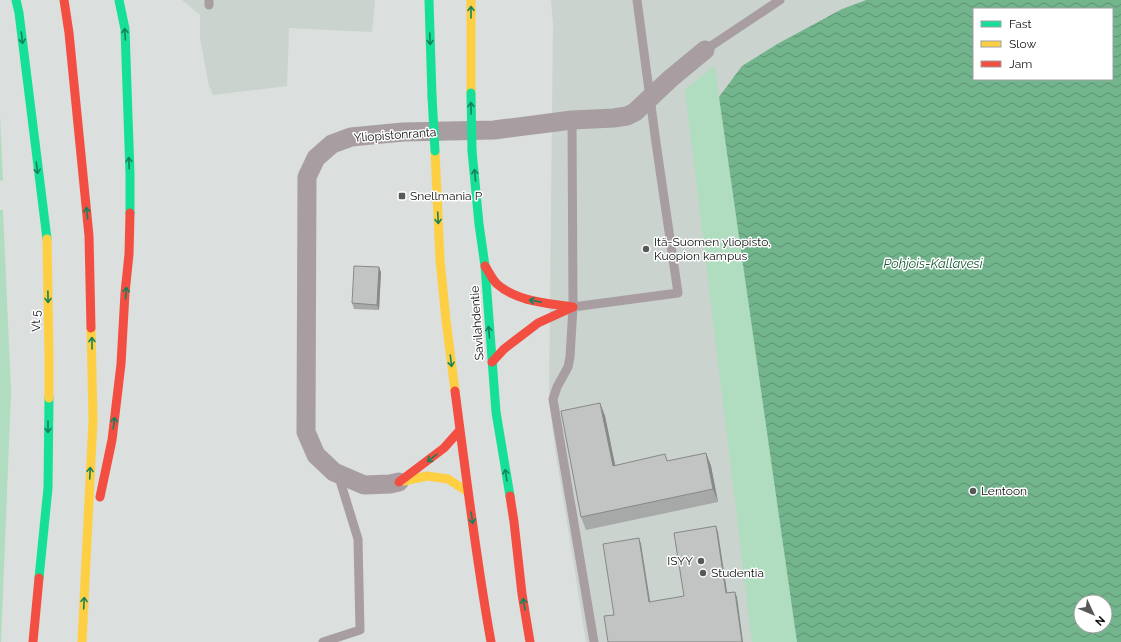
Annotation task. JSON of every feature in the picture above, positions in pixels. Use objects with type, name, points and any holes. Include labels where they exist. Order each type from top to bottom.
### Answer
[{"type":"main road","name":"Vt 5","points":[[16,0],[19,13],[36,163],[47,241],[48,488],[34,642]]},
{"type":"main road","points":[[64,0],[69,33],[89,236],[93,420],[82,642]]},
{"type":"main road","points":[[85,571],[112,440],[121,364],[129,254],[130,174],[126,62],[124,29],[119,0]]},
{"type":"main road","points":[[429,0],[434,151],[440,260],[446,320],[468,492],[491,642]]},
{"type":"main road","name":"Savilahdentie","points":[[471,0],[472,150],[479,224],[485,266],[496,412],[514,522],[522,594],[530,642]]},
{"type":"main road","points":[[485,266],[500,286],[513,294],[531,301],[573,307]]},
{"type":"main road","points":[[492,362],[504,349],[538,323],[573,307]]},
{"type":"main road","points":[[399,482],[444,448],[460,430]]},
{"type":"main road","points":[[399,482],[427,476],[448,478],[468,492]]},
{"type":"street","name":"Yliopistonranta","points":[[399,482],[390,484],[364,485],[334,472],[316,455],[306,432],[307,177],[316,158],[332,144],[351,137],[403,132],[494,130],[572,120],[627,116],[635,112],[670,79],[705,50]]},
{"type":"lane","points":[[573,307],[678,293],[637,0]]},
{"type":"lane","points":[[705,50],[780,0]]},
{"type":"lane","points":[[572,120],[573,307],[570,357],[568,367],[557,387],[553,399],[594,642]]},
{"type":"lane","points":[[323,642],[360,630],[358,539],[338,474]]},
{"type":"shaded area","points":[[182,0],[375,0],[372,32],[289,28],[287,86],[213,95],[209,86],[200,38],[200,15]]},
{"type":"shaded area","name":"Itä-Suomen yliopisto, Kuopion kampus","points":[[551,0],[865,0],[842,9],[779,43],[719,97],[797,642],[586,642],[556,455],[549,400],[553,24]]},
{"type":"shaded area","points":[[715,65],[797,642],[752,642],[685,90]]},
{"type":"shaded area","points":[[0,115],[3,180],[0,181]]},
{"type":"shaded area","points":[[0,210],[3,210],[11,392],[1,642],[0,642]]},
{"type":"water","name":"Pohjois-Kallavesi","points":[[866,0],[1121,0],[1121,642],[797,642],[719,97],[742,66],[779,43],[842,9]]},
{"type":"building","points":[[354,266],[379,267],[377,305],[352,303]]},
{"type":"building","points":[[600,403],[613,466],[665,454],[667,461],[706,453],[713,489],[581,517],[561,411]]},
{"type":"building","name":"Studentia","points":[[716,526],[726,593],[735,592],[742,642],[608,642],[604,616],[614,615],[603,544],[639,538],[649,602],[684,596],[674,533]]},
{"type":"traffic: fast","points":[[16,0],[19,13],[47,239]]},
{"type":"traffic: fast","points":[[119,0],[125,29],[130,213]]},
{"type":"traffic: fast","points":[[429,0],[432,96]]},
{"type":"traffic: fast","points":[[471,93],[472,151]]},
{"type":"traffic: fast","points":[[432,96],[435,151]]},
{"type":"traffic: fast","points":[[472,151],[479,224],[485,266],[496,412],[510,496]]},
{"type":"traffic: fast","points":[[39,578],[48,488],[49,398]]},
{"type":"traffic: slow","points":[[471,0],[471,93]]},
{"type":"traffic: slow","points":[[435,151],[440,260],[455,391]]},
{"type":"traffic: slow","points":[[47,239],[49,398]]},
{"type":"traffic: slow","points":[[82,642],[93,420],[91,328]]},
{"type":"traffic: slow","points":[[404,481],[427,476],[448,479],[468,492]]},
{"type":"traffic: jam","points":[[64,0],[69,33],[89,236],[91,328]]},
{"type":"traffic: jam","points":[[100,497],[112,440],[121,364],[129,254],[130,213]]},
{"type":"traffic: jam","points":[[485,266],[497,284],[514,295],[533,301],[573,307]]},
{"type":"traffic: jam","points":[[492,362],[504,349],[538,323],[573,307]]},
{"type":"traffic: jam","points":[[455,391],[476,548],[491,642]]},
{"type":"traffic: jam","points":[[399,482],[444,448],[460,430]]},
{"type":"traffic: jam","points":[[510,496],[522,594],[530,642]]},
{"type":"traffic: jam","points":[[33,642],[39,578]]},
{"type":"place","name":"Snellmania P","points":[[402,196]]},
{"type":"place","name":"Itä-Suomen yliopisto, Kuopion kampus","points":[[646,249]]},
{"type":"place","name":"Lentoon","points":[[973,491]]},
{"type":"place","name":"ISYY","points":[[701,561]]},
{"type":"place","name":"Studentia","points":[[703,573]]}]
